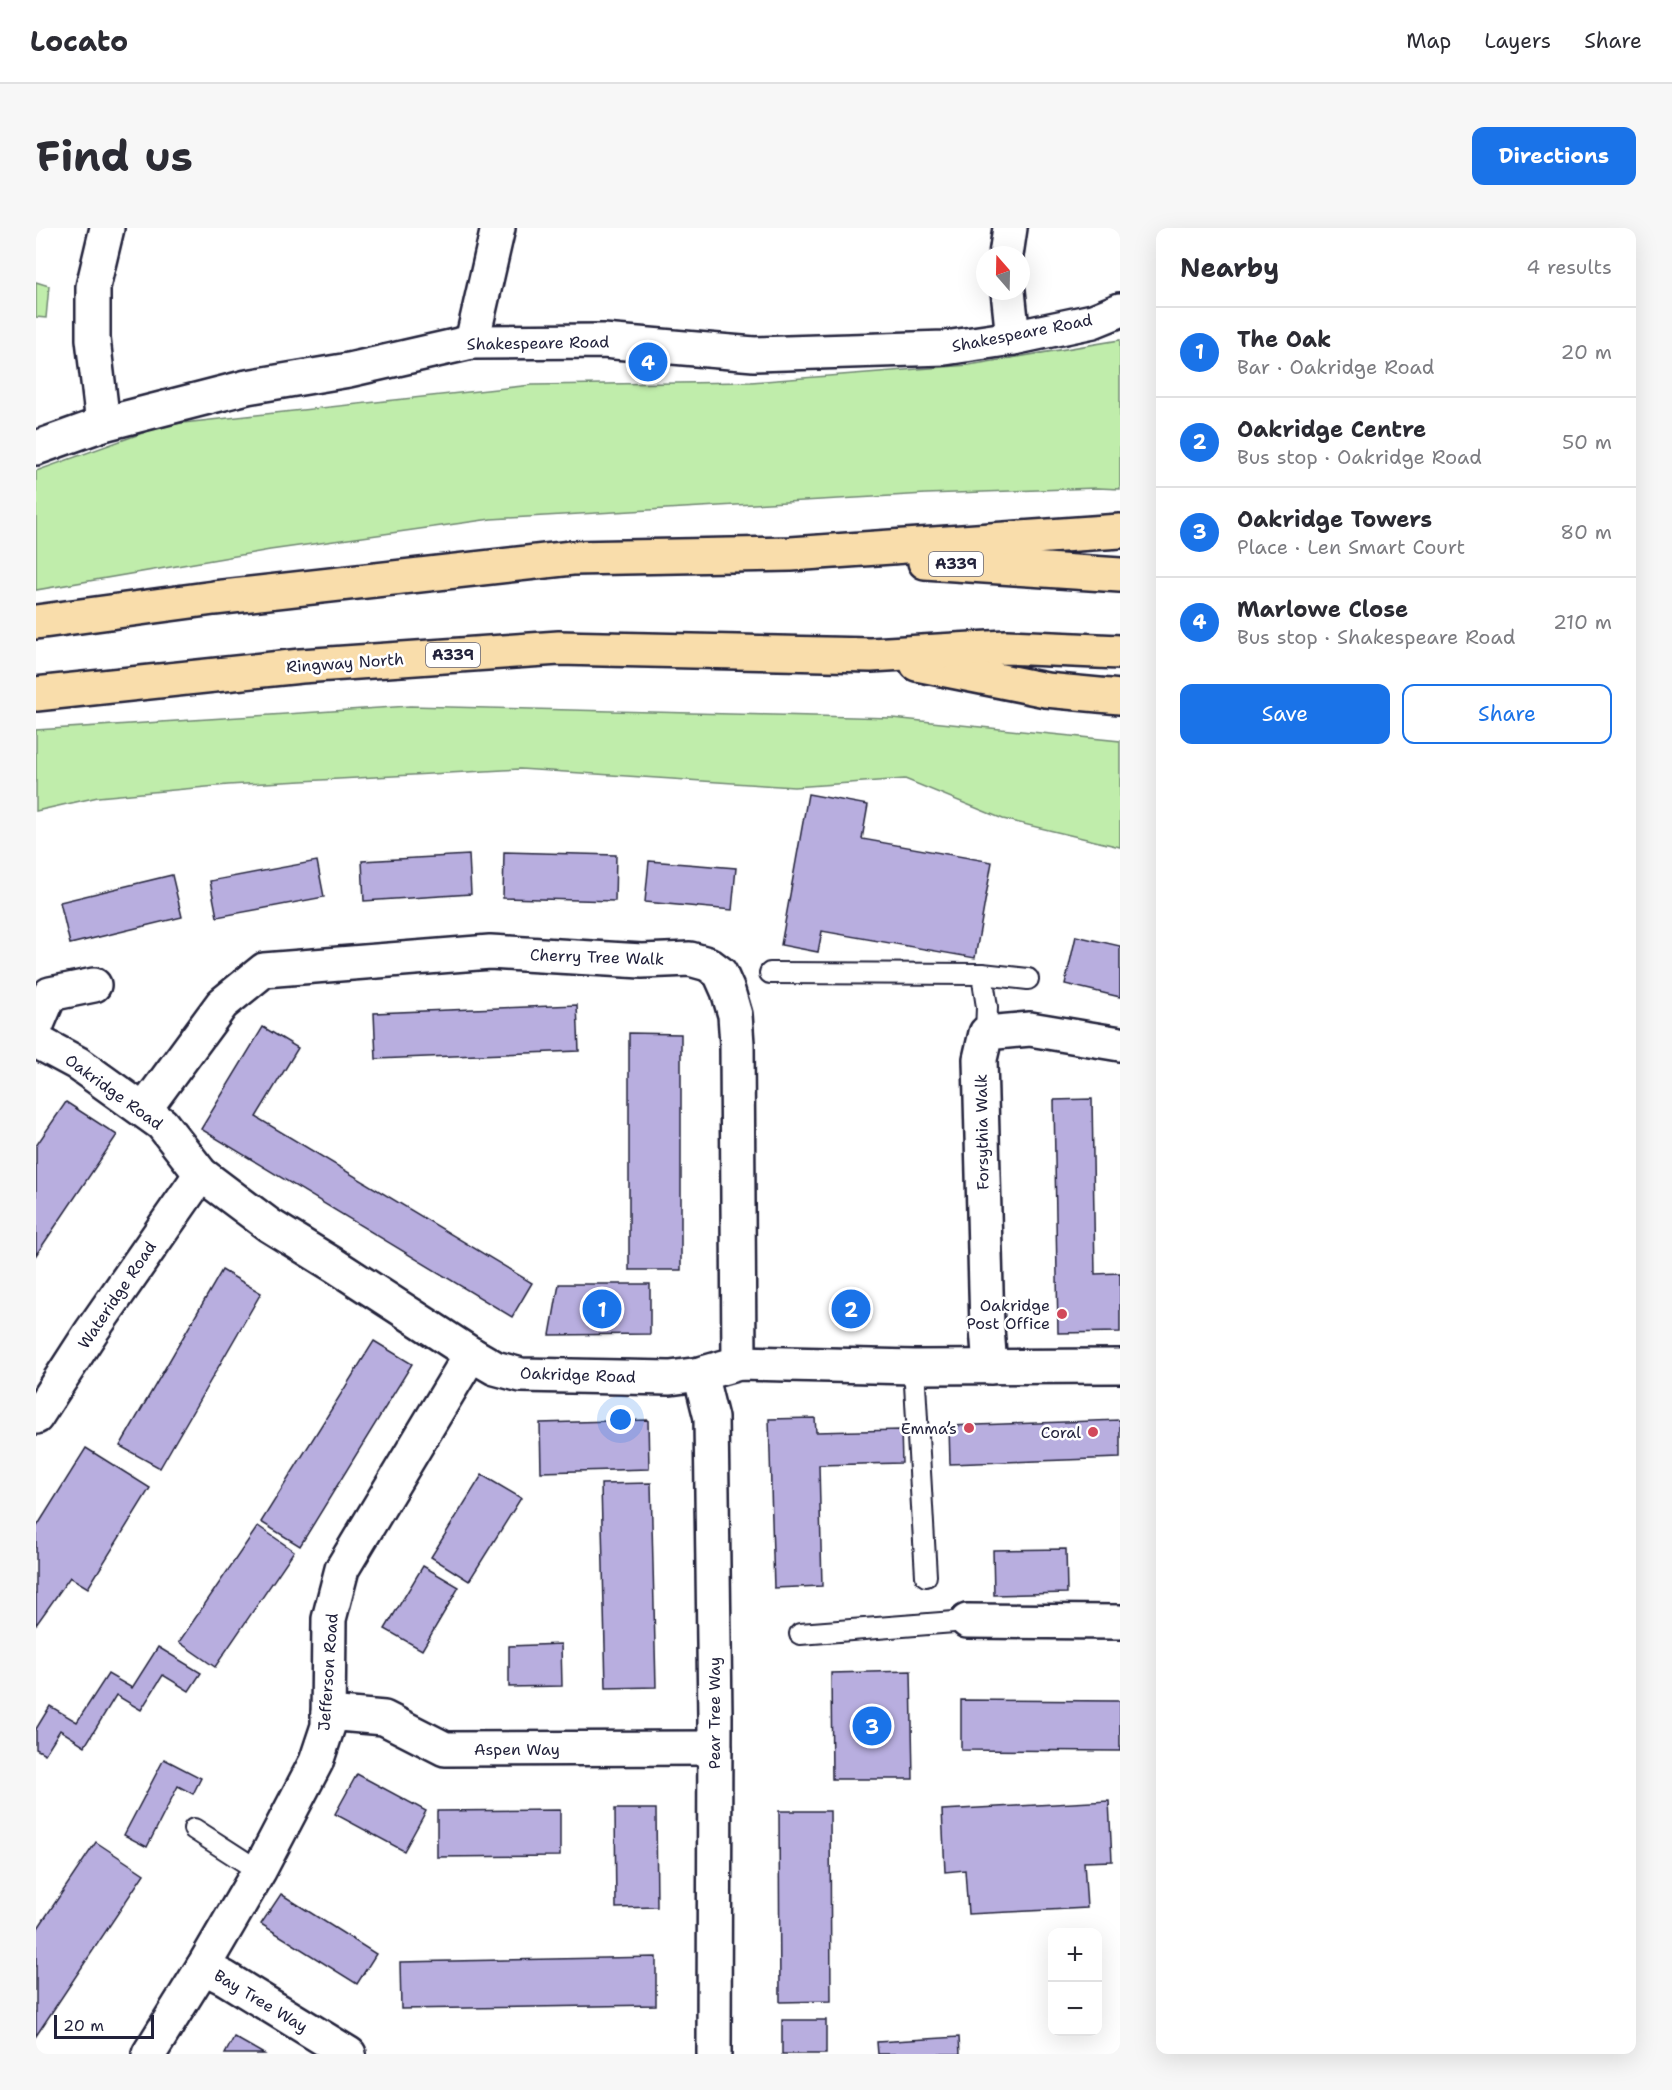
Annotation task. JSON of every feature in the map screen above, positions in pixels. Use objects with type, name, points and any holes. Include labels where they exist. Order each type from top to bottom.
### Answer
[{"type":"highway","points":[[791,554],[1120,531]]},
{"type":"highway","name":"A339","points":[[36,622],[214,598],[572,558],[791,554],[1120,575]]},
{"type":"highway","name":"A339","points":[[872,654],[1006,647],[1120,652]]},
{"type":"highway","name":"Ringway North","points":[[36,694],[300,666],[559,648],[872,654]]},
{"type":"highway","points":[[872,654],[1046,690],[1120,697]]},
{"type":"street","points":[[103,424],[93,339],[93,287],[107,228]]},
{"type":"street","points":[[472,342],[498,228]]},
{"type":"street","points":[[1007,246],[1010,228]]},
{"type":"street","points":[[1009,300],[1012,338]]},
{"type":"street","name":"Shakespeare Road","points":[[36,448],[103,424],[247,387],[349,370],[472,342],[603,340],[754,354],[945,348],[1012,338],[1093,321],[1120,310]]},
{"type":"street","name":"Cherry Tree Walk","points":[[144,1110],[222,1004],[264,970],[489,952],[642,961],[690,959],[708,964],[720,973],[735,1015],[739,1363]]},
{"type":"street","points":[[36,1027],[50,994],[94,985]]},
{"type":"street","points":[[986,1033],[1030,1029],[1120,1044]]},
{"type":"street","name":"Forsythia Walk","points":[[986,1033],[980,1059],[990,1367]]},
{"type":"street","name":"Oakridge Road","points":[[36,1041],[77,1064],[162,1124],[201,1174],[269,1225],[495,1368],[521,1375],[670,1378],[700,1374],[739,1363],[914,1367],[1120,1366]]},
{"type":"street","name":"Wateridge Road","points":[[36,1417],[91,1332],[201,1174]]},
{"type":"street","name":"Jefferson Road","points":[[149,2054],[259,1871],[316,1762],[328,1726],[328,1619],[342,1569],[471,1354]]},
{"type":"street","name":"Pear Tree Way","points":[[700,1374],[711,1418],[715,1748],[714,2054]]},
{"type":"street","points":[[967,1621],[1120,1622]]},
{"type":"street","name":"Aspen Way","points":[[328,1713],[384,1718],[445,1749],[715,1748]]},
{"type":"street","name":"Bay Tree Way","points":[[203,1967],[225,1978],[349,2054]]},
{"type":"lane","points":[[770,973],[982,974],[1028,979]]},
{"type":"lane","points":[[982,974],[987,1007],[986,1033]]},
{"type":"lane","points":[[914,1367],[926,1576]]},
{"type":"lane","points":[[800,1634],[967,1621]]},
{"type":"lane","points":[[194,1829],[259,1871]]},
{"type":"green space","points":[[36,282],[49,286],[46,318],[36,317]]},
{"type":"green space","points":[[1120,340],[1120,489],[926,494],[491,519],[270,550],[36,590],[36,471],[165,425],[532,385],[751,382],[969,365]]},
{"type":"green space","points":[[410,706],[892,718],[1120,741],[1120,847],[1003,819],[905,779],[794,787],[520,769],[228,785],[98,797],[36,811],[36,730]]},
{"type":"building","points":[[808,794],[868,805],[862,839],[992,862],[975,958],[822,931],[818,952],[781,945]]},
{"type":"building","points":[[504,852],[616,855],[615,901],[503,898]]},
{"type":"building","points":[[469,855],[471,894],[364,901],[362,861]]},
{"type":"building","points":[[317,861],[324,897],[217,917],[210,881]]},
{"type":"building","points":[[649,861],[736,868],[732,910],[645,902]]},
{"type":"building","points":[[172,875],[182,917],[70,944],[60,902]]},
{"type":"building","points":[[1076,936],[1120,946],[1120,997],[1065,984]]},
{"type":"building","points":[[577,1005],[579,1051],[376,1059],[374,1013]]},
{"type":"building","points":[[263,1027],[298,1048],[256,1117],[532,1283],[512,1317],[201,1129]]},
{"type":"building","points":[[629,1033],[681,1034],[681,1270],[629,1270]]},
{"type":"building","points":[[1092,1099],[1095,1274],[1120,1273],[1120,1332],[1058,1333],[1054,1100]]},
{"type":"building","points":[[66,1102],[117,1135],[36,1255],[36,1146]]},
{"type":"building","points":[[222,1270],[261,1293],[160,1468],[120,1446]]},
{"type":"building","points":[[559,1284],[650,1284],[650,1334],[550,1335]]},
{"type":"building","points":[[374,1341],[412,1364],[300,1546],[261,1522]]},
{"type":"building","points":[[815,1418],[816,1432],[901,1430],[902,1463],[819,1465],[822,1586],[774,1588],[769,1419]]},
{"type":"building","points":[[648,1420],[649,1469],[541,1472],[540,1423]]},
{"type":"building","points":[[1120,1420],[1120,1458],[950,1464],[949,1426]]},
{"type":"building","points":[[86,1448],[150,1488],[88,1588],[70,1577],[36,1625],[36,1528]]},
{"type":"building","points":[[482,1475],[521,1498],[469,1581],[431,1557]]},
{"type":"building","points":[[651,1483],[656,1687],[606,1688],[601,1484]]},
{"type":"building","points":[[258,1526],[294,1551],[215,1667],[179,1642]]},
{"type":"building","points":[[1066,1549],[1067,1593],[994,1595],[993,1550]]},
{"type":"building","points":[[423,1566],[459,1587],[422,1650],[385,1629]]},
{"type":"building","points":[[561,1644],[562,1686],[509,1687],[509,1646]]},
{"type":"building","points":[[158,1647],[201,1673],[189,1691],[163,1675],[141,1710],[116,1695],[85,1746],[60,1730],[45,1754],[36,1749],[36,1729],[50,1706],[77,1722],[108,1674],[132,1688]]},
{"type":"building","points":[[911,1671],[913,1779],[832,1779],[831,1673]]},
{"type":"building","points":[[961,1700],[1120,1701],[1120,1751],[961,1750]]},
{"type":"building","points":[[164,1759],[201,1778],[193,1794],[178,1786],[147,1847],[124,1835]]},
{"type":"building","points":[[357,1774],[426,1811],[404,1851],[335,1814]]},
{"type":"building","points":[[1109,1801],[1112,1861],[1084,1862],[1087,1908],[968,1914],[965,1870],[945,1872],[942,1810]]},
{"type":"building","points":[[615,1809],[656,1809],[657,1907],[616,1908]]},
{"type":"building","points":[[560,1810],[560,1856],[437,1857],[437,1811]]},
{"type":"building","points":[[779,1811],[830,1811],[831,2001],[780,2002]]},
{"type":"building","points":[[96,1842],[144,1874],[36,2036],[36,1931]]},
{"type":"building","points":[[281,1894],[376,1954],[357,1984],[261,1924]]},
{"type":"building","points":[[656,1957],[656,2005],[401,2009],[400,1962]]},
{"type":"building","points":[[782,2020],[826,2020],[826,2054],[782,2054]]},
{"type":"building","points":[[234,2037],[264,2054],[225,2054]]},
{"type":"building","points":[[959,2037],[960,2054],[878,2054],[877,2042]]},
{"type":"place","name":"Marlowe Close","points":[[648,362]]},
{"type":"place","name":"The Oak","points":[[602,1309]]},
{"type":"place","name":"Oakridge Centre","points":[[851,1309]]},
{"type":"place","name":"Oakridge Post Office","points":[[1062,1314]]},
{"type":"place","name":"Emma’s","points":[[969,1428]]},
{"type":"place","name":"Coral","points":[[1093,1432]]},
{"type":"place","name":"Oakridge Towers","points":[[872,1726]]}]
